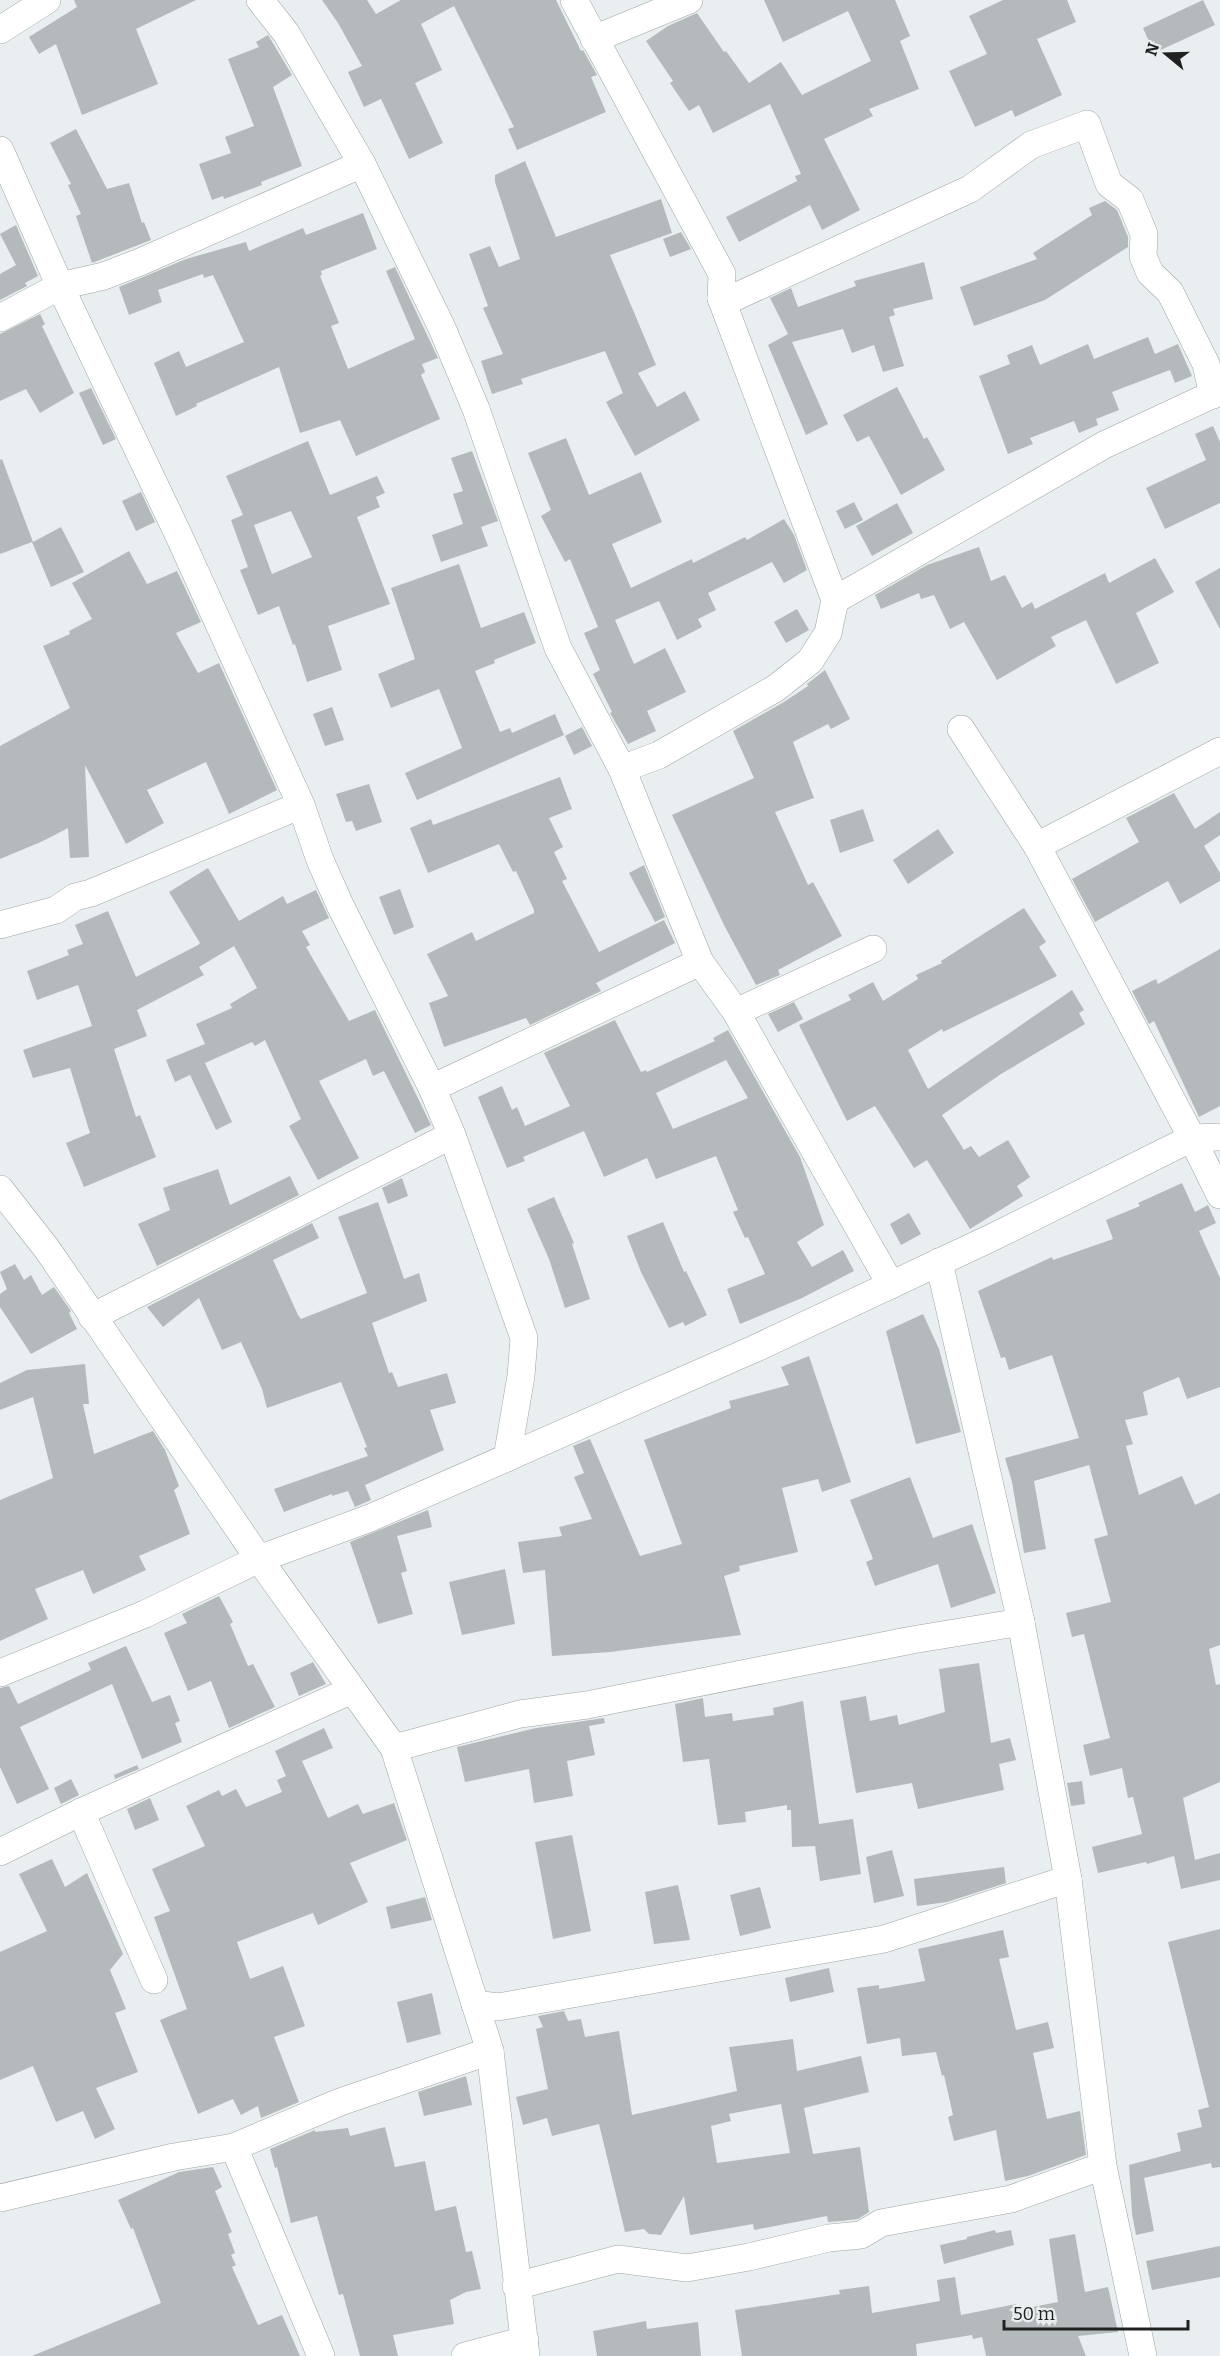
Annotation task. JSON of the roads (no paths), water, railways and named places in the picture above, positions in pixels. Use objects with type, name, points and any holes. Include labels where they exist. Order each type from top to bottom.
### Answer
[{"type":"street","points":[[0,30],[47,0]]},
{"type":"street","points":[[260,0],[286,33],[362,164],[442,328],[476,409],[558,648],[622,769],[700,962],[736,1012],[891,1285]]},
{"type":"street","points":[[574,0],[722,274],[721,298],[835,600],[828,633],[810,661],[776,688],[659,755],[622,769]]},
{"type":"street","points":[[594,39],[688,0]]},
{"type":"street","points":[[721,298],[733,298],[970,189],[1030,145],[1087,124],[1109,184],[1130,200],[1144,234],[1143,256],[1150,273],[1170,292],[1206,364],[1217,393],[1104,445],[835,600]]},
{"type":"street","points":[[0,150],[60,286],[179,536],[301,805],[320,860],[340,905],[432,1088],[452,1136],[524,1338],[521,1376],[507,1458]]},
{"type":"street","points":[[0,318],[60,286],[104,276],[140,262],[362,164]]},
{"type":"street","points":[[961,729],[1037,846],[1220,1195]]},
{"type":"street","points":[[1037,846],[1220,751]]},
{"type":"street","points":[[0,925],[56,910],[75,897],[91,893],[301,805]]},
{"type":"street","points":[[736,1012],[873,950]]},
{"type":"street","points":[[432,1088],[700,962]]},
{"type":"street","points":[[92,1317],[452,1136]]},
{"type":"street","points":[[0,1673],[145,1614],[259,1559],[370,1518],[754,1349],[939,1262],[1192,1138],[1220,1137]]},
{"type":"street","points":[[0,1189],[46,1249],[259,1559],[394,1748],[490,2051],[525,2348],[465,2356]]},
{"type":"street","points":[[939,1262],[1021,1622],[1068,1879],[1102,2166],[1143,2356]]},
{"type":"street","points":[[394,1748],[520,1714],[587,1705],[912,1640],[1021,1622]]},
{"type":"street","points":[[0,1852],[81,1812],[352,1690]]},
{"type":"street","points":[[81,1812],[154,1980]]},
{"type":"street","points":[[475,2004],[498,2007],[884,1939],[1068,1879]]},
{"type":"street","points":[[0,2198],[174,2157],[234,2147],[340,2102],[490,2051]]},
{"type":"street","points":[[234,2147],[321,2356]]},
{"type":"street","points":[[516,2286],[618,2259],[687,2268],[749,2257],[829,2238],[861,2235],[880,2223],[1011,2199],[1102,2166]]}]
